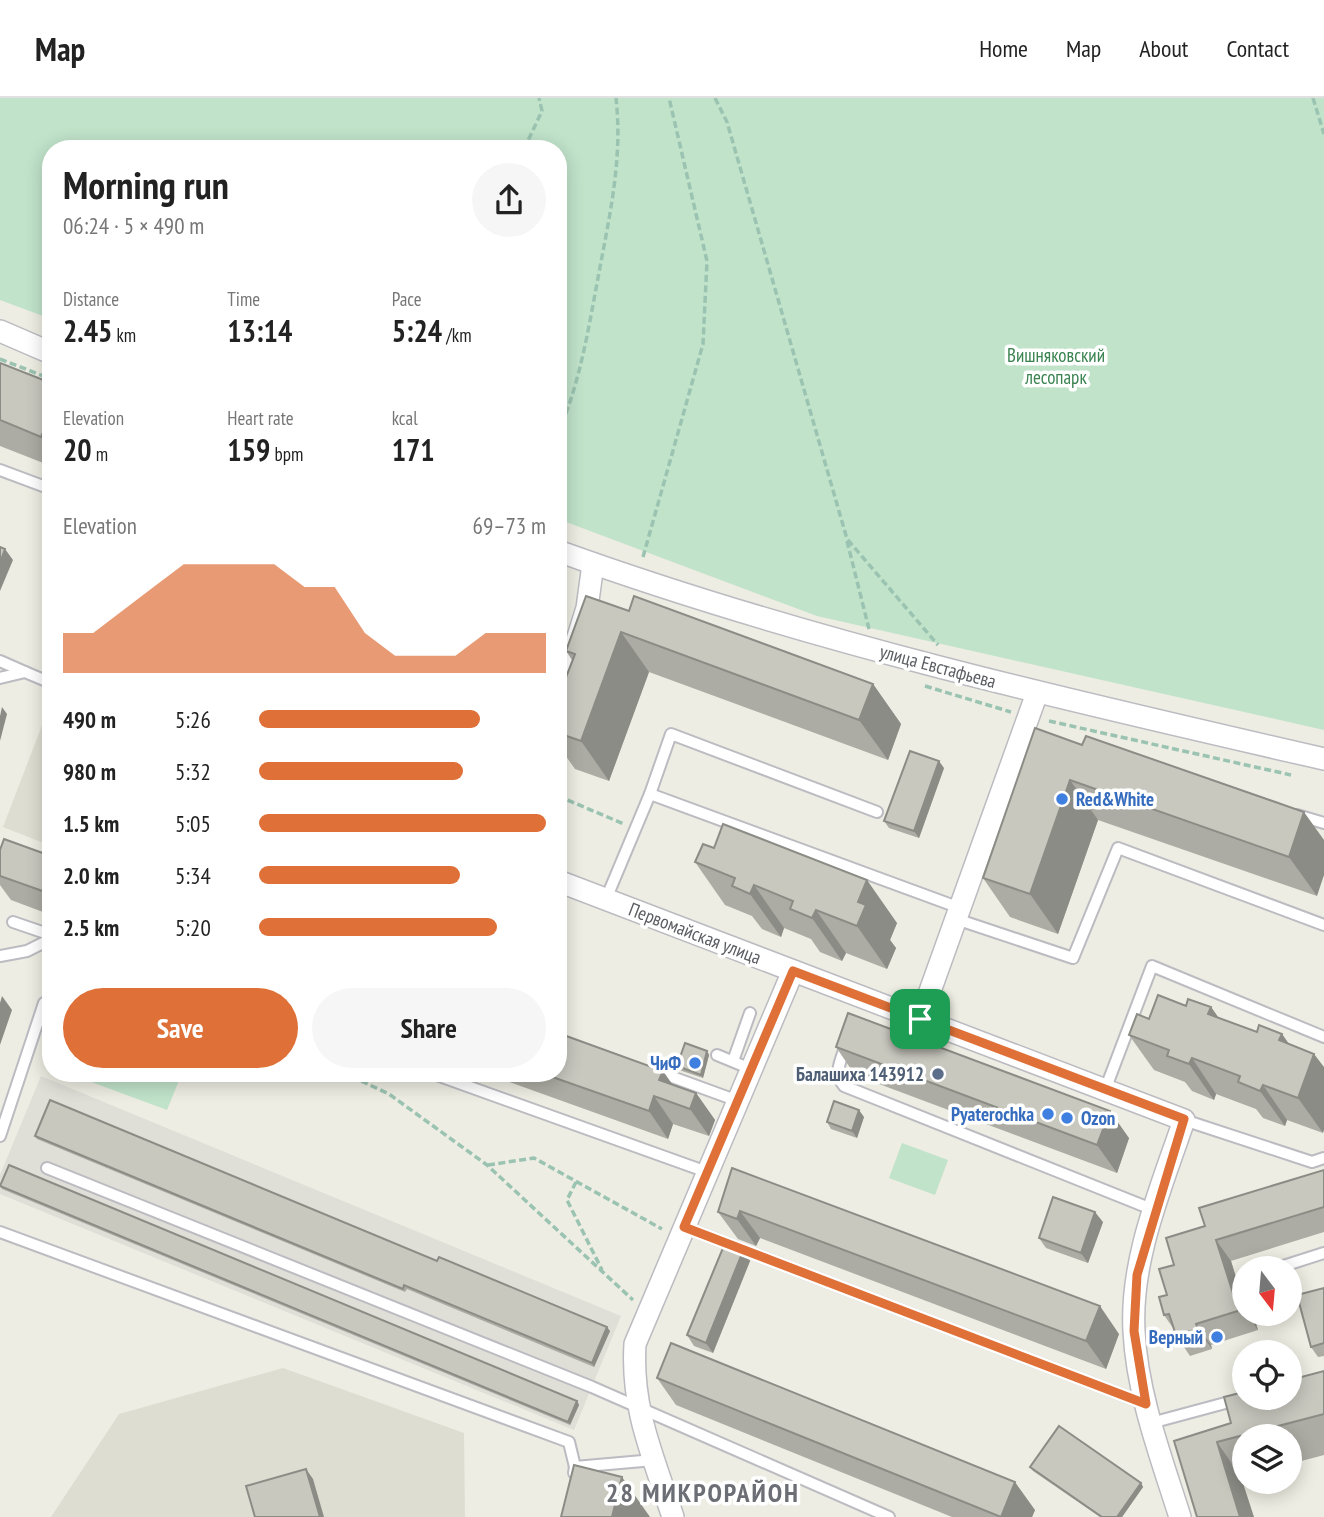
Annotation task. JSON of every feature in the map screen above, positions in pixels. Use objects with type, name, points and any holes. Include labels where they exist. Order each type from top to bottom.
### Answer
[{"type":"street","points":[[0,331],[42,349]]},
{"type":"street","name":"улица Евстафьева","points":[[567,554],[872,649],[1037,693],[1324,759]]},
{"type":"street","points":[[567,672],[587,608],[593,564]]},
{"type":"street","points":[[920,1019],[958,914],[1030,733],[1037,693]]},
{"type":"street","name":"Первомайская улица","points":[[567,884],[793,971],[862,1003],[920,1019],[1104,1091],[1184,1119]]},
{"type":"street","points":[[673,1517],[636,1406],[633,1377],[635,1344],[737,1101],[742,1065],[793,971]]},
{"type":"street","points":[[1180,1517],[1149,1413],[1134,1331],[1137,1275],[1154,1210],[1184,1119]]},
{"type":"lane","points":[[0,470],[42,486]]},
{"type":"lane","points":[[0,661],[42,679]]},
{"type":"lane","points":[[0,678],[25,672]]},
{"type":"lane","points":[[606,899],[650,794],[671,734],[877,812]]},
{"type":"lane","points":[[650,794],[1073,958],[1118,848],[1324,925]]},
{"type":"lane","points":[[1285,811],[1324,823]]},
{"type":"lane","points":[[13,922],[42,933]]},
{"type":"lane","points":[[0,956],[27,951],[42,942]]},
{"type":"lane","points":[[1104,1091],[1152,966],[1324,1037]]},
{"type":"lane","points":[[0,1136],[42,1009]]},
{"type":"lane","points":[[717,1055],[742,1065],[750,1013]]},
{"type":"lane","points":[[851,1032],[838,1069],[838,1079],[844,1086],[1154,1210]]},
{"type":"lane","points":[[646,1068],[737,1101]]},
{"type":"lane","points":[[456,1082],[707,1172]]},
{"type":"lane","points":[[1184,1119],[1312,1162],[1324,1158]]},
{"type":"lane","points":[[47,1168],[636,1406],[889,1517]]},
{"type":"lane","points":[[0,1232],[569,1442],[575,1467],[573,1480]]},
{"type":"lane","points":[[681,1233],[1149,1413],[1232,1400]]},
{"type":"lane","points":[[1302,1261],[1324,1254]]},
{"type":"lane","points":[[575,1467],[654,1460]]},
{"type":"path","points":[[528,140],[542,111],[539,98]]},
{"type":"path","points":[[567,412],[582,363],[617,175],[616,98]]},
{"type":"path","points":[[643,556],[703,344],[707,261],[669,98]]},
{"type":"path","points":[[715,98],[727,122],[867,608],[872,649]]},
{"type":"path","points":[[1313,98],[1324,134]]},
{"type":"path","points":[[0,359],[42,375]]},
{"type":"path","points":[[847,539],[951,660],[966,699]]},
{"type":"path","points":[[567,800],[635,829]]},
{"type":"path","points":[[363,1082],[389,1094],[487,1165],[647,1313]]},
{"type":"path","points":[[487,1165],[534,1158],[576,1182],[681,1233]]},
{"type":"path","points":[[576,1182],[567,1200],[604,1273]]},
{"type":"shaded area","points":[[42,725],[42,842],[3,827]]},
{"type":"shaded area","points":[[41,1076],[42,1082],[56,1082],[621,1316],[574,1430],[0,1194],[0,1175]]},
{"type":"shaded area","points":[[283,1368],[464,1433],[465,1517],[51,1517],[119,1414]]},
{"type":"green space","name":"Вишняковский лесопарк","points":[[0,98],[1324,98],[1324,730],[817,616],[567,522],[567,140],[42,140],[42,316],[0,300]]},
{"type":"green space","points":[[91,1082],[178,1082],[167,1110]]},
{"type":"green space","points":[[902,1143],[948,1160],[935,1195],[889,1178]]},
{"type":"building","points":[[0,363],[42,379],[41,437],[0,420]]},
{"type":"building","points":[[0,547],[5,549],[0,563]]},
{"type":"building","points":[[586,596],[629,611],[634,596],[873,684],[859,720],[621,632],[581,741],[567,736],[567,675],[575,654],[567,651]]},
{"type":"building","points":[[1035,728],[1082,745],[1086,736],[1304,812],[1289,857],[1070,780],[1030,894],[983,878]]},
{"type":"building","points":[[910,751],[939,761],[914,831],[884,821]]},
{"type":"building","points":[[723,824],[867,880],[858,902],[866,905],[857,926],[816,910],[812,918],[790,909],[793,901],[754,885],[750,894],[732,886],[735,878],[695,862],[703,844],[714,848]]},
{"type":"building","points":[[4,839],[42,853],[42,891],[0,876],[0,850]]},
{"type":"building","points":[[1158,995],[1186,1006],[1188,999],[1211,1007],[1208,1014],[1257,1032],[1259,1025],[1282,1034],[1279,1040],[1314,1054],[1298,1098],[1263,1085],[1260,1091],[1238,1082],[1240,1076],[1192,1058],[1189,1064],[1167,1056],[1169,1050],[1129,1035],[1137,1014],[1149,1019]]},
{"type":"building","points":[[848,1013],[1110,1111],[1097,1145],[836,1047]]},
{"type":"building","points":[[567,1036],[663,1071],[659,1080],[696,1093],[690,1109],[654,1096],[649,1111],[567,1082]]},
{"type":"building","name":"ЧиФ","points":[[685,1043],[707,1051],[701,1075],[677,1066]]},
{"type":"building","points":[[50,1100],[437,1261],[439,1257],[607,1327],[592,1363],[404,1285],[403,1289],[35,1136]]},
{"type":"building","points":[[834,1101],[859,1110],[852,1131],[827,1122]]},
{"type":"building","points":[[9,1165],[577,1401],[568,1422],[0,1186]]},
{"type":"building","points":[[732,1168],[1100,1306],[1086,1341],[740,1211],[737,1219],[718,1212]]},
{"type":"building","points":[[1324,1170],[1324,1207],[1216,1240],[1232,1290],[1232,1313],[1196,1324],[1198,1329],[1176,1335],[1169,1314],[1164,1315],[1159,1297],[1167,1295],[1159,1269],[1174,1265],[1166,1238],[1205,1226],[1199,1208]]},
{"type":"building","points":[[1053,1197],[1095,1212],[1081,1253],[1039,1238]]},
{"type":"building","points":[[725,1243],[743,1251],[706,1343],[687,1335]]},
{"type":"building","points":[[1324,1288],[1324,1343],[1311,1347],[1302,1314],[1302,1294]]},
{"type":"building","points":[[671,1343],[1015,1482],[1001,1517],[657,1378]]},
{"type":"building","points":[[1324,1371],[1324,1414],[1286,1424],[1232,1424],[1232,1438],[1217,1442],[1240,1517],[1197,1517],[1174,1441],[1231,1423],[1224,1397],[1232,1395],[1232,1410],[1302,1410],[1302,1377]]},
{"type":"building","points":[[1059,1426],[1141,1483],[1117,1517],[1102,1517],[1030,1467]]},
{"type":"building","points":[[574,1465],[622,1477],[612,1517],[561,1517]]},
{"type":"building","points":[[306,1469],[320,1517],[255,1517],[246,1486]]},
{"type":"place","name":"Red&White","points":[[1062,799]]},
{"type":"place","name":"ЧиФ","points":[[695,1063]]},
{"type":"place","name":"Балашиха 143912","points":[[938,1074]]},
{"type":"place","name":"Pyaterochka","points":[[1048,1114]]},
{"type":"place","name":"Ozon","points":[[1067,1118]]},
{"type":"place","name":"Верный","points":[[1217,1337]]},
{"type":"district","name":"28 МИКРОРАЙОН","points":[[703,1492]]},
{"type":"route","points":[[793,971],[920,1019],[1104,1091],[1184,1119],[1154,1210],[1137,1275],[1134,1331],[1146,1404],[684,1227],[793,971]]}]
